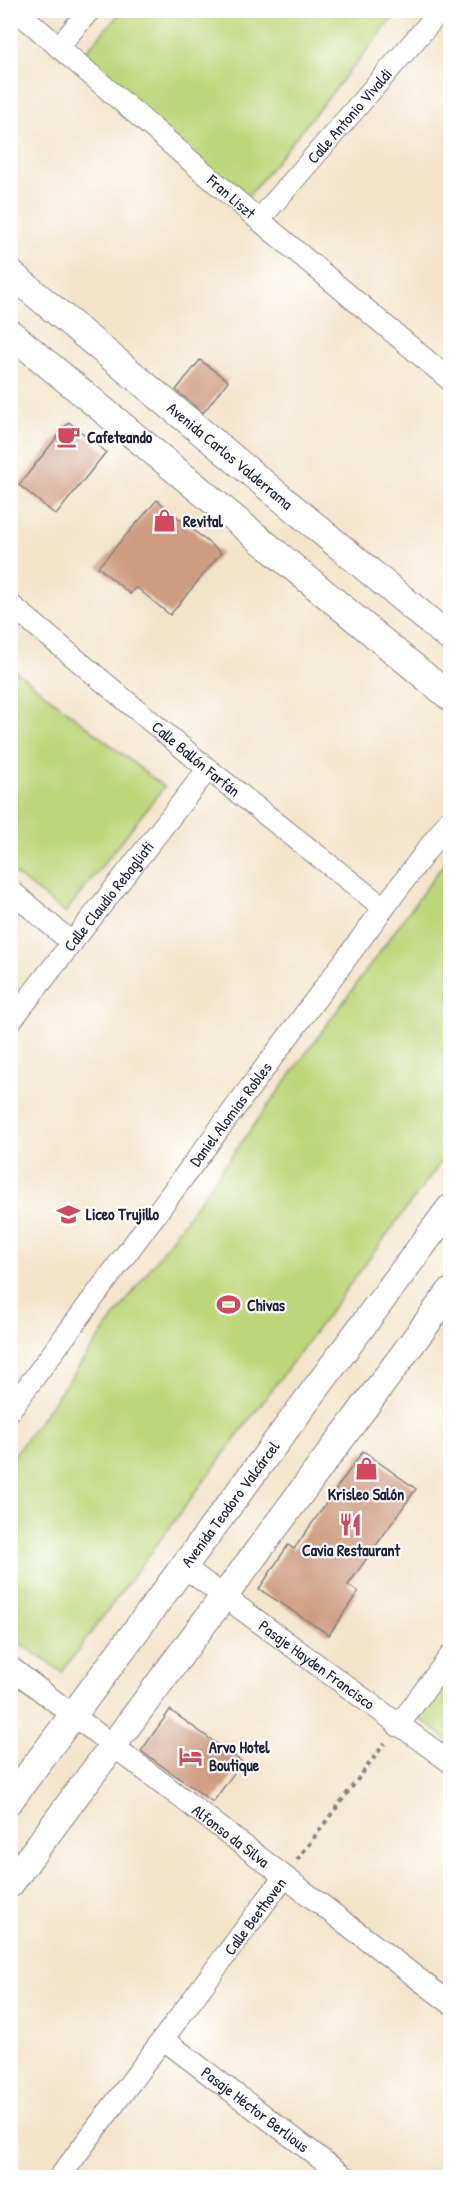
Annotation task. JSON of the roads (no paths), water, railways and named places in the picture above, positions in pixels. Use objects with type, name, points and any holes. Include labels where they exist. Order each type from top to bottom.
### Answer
[{"type":"street","name":"Fran Liszt","points":[[16,10],[258,220],[450,380]]},
{"type":"street","points":[[58,47],[90,10]]},
{"type":"street","name":"Calle Antonio Vivaldi","points":[[258,220],[441,10]]},
{"type":"street","name":"Avenida Carlos Valderrama","points":[[10,273],[450,638]]},
{"type":"street","points":[[10,333],[450,697]]},
{"type":"street","name":"Calle Ballón Farfán","points":[[10,604],[208,770],[384,908]]},
{"type":"street","name":"Calle Claudio Rebagliati","points":[[10,1022],[208,770]]},
{"type":"street","name":"Daniel Alomias Robles","points":[[10,1410],[450,819]]},
{"type":"street","points":[[10,890],[72,943]]},
{"type":"street","name":"Avenida Teodoro Valcárcel","points":[[10,1800],[450,1208]]},
{"type":"street","points":[[10,1884],[450,1292]]},
{"type":"street","name":"Pasaje Hayden Francisco","points":[[184,1567],[450,1762]]},
{"type":"street","points":[[398,1726],[450,1656]]},
{"type":"street","name":"Alfonso da Silva","points":[[10,1666],[450,2003]]},
{"type":"street","name":"Calle Beethoven","points":[[59,2178],[284,1877]]},
{"type":"street","name":"Pasaje Héctor Berlious","points":[[163,2039],[346,2178]]},
{"type":"place","name":"Cafeteando","points":[[69,437]]},
{"type":"place","name":"Revital","points":[[165,521]]},
{"type":"place","name":"Liceo Trujillo","points":[[68,1214]]},
{"type":"place","name":"Chivas","points":[[229,1305]]},
{"type":"place","name":"Krisleo Salón","points":[[366,1469]]},
{"type":"place","name":"Cavia Restaurant","points":[[351,1525]]},
{"type":"place","name":"Arvo Hotel Boutique","points":[[191,1756]]}]
